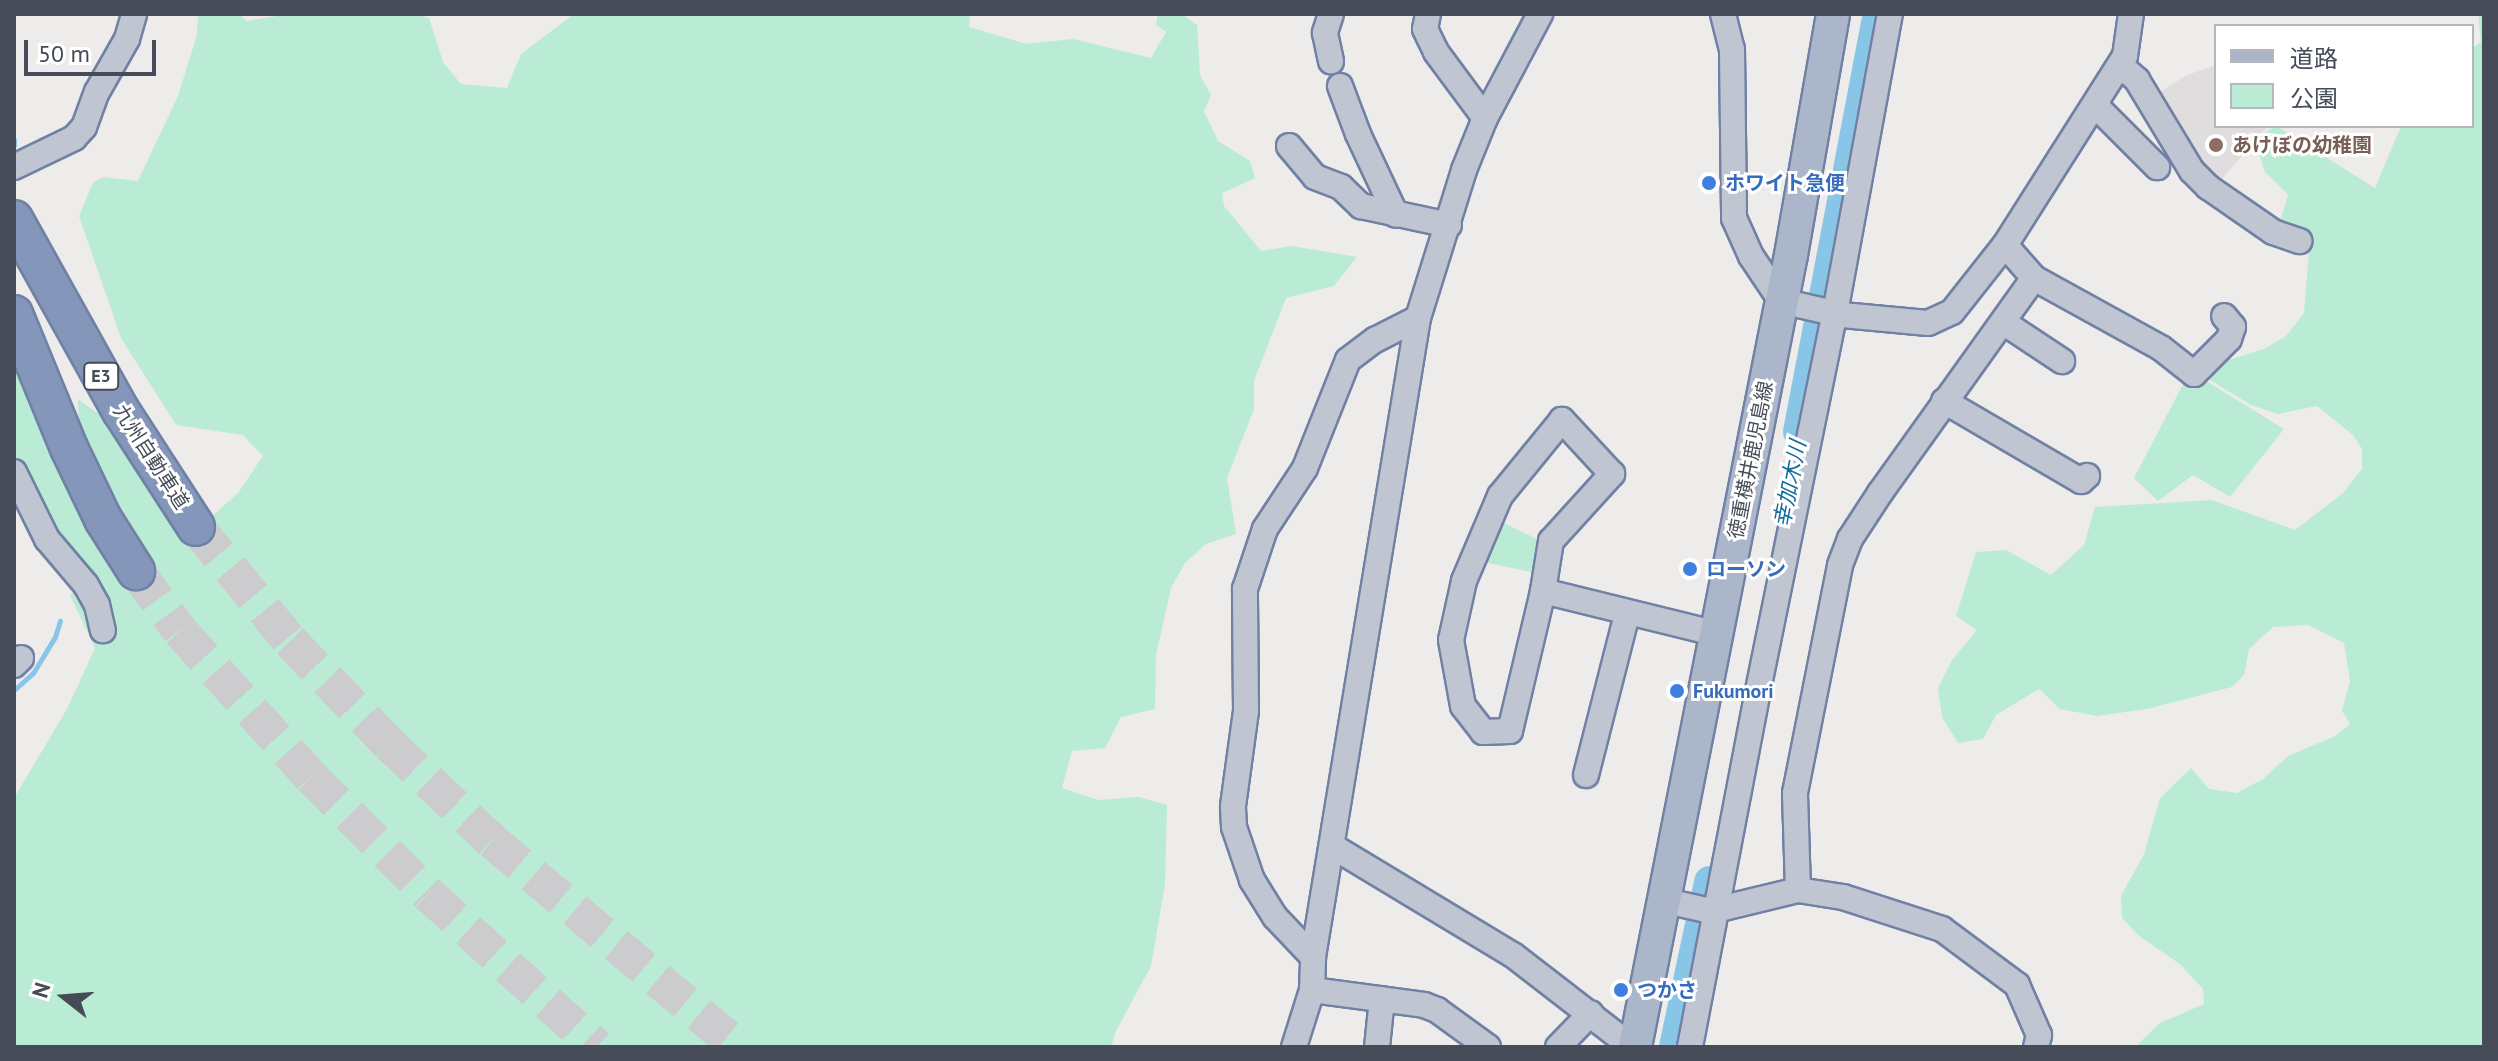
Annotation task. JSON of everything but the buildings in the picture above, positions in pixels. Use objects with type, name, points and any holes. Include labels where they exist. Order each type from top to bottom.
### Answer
[{"type":"highway","name":"九州自動車道","points":[[14,219],[121,411],[196,527]]},
{"type":"highway","points":[[14,314],[69,448],[103,519],[136,571]]},
{"type":"main road","name":"徳重横井鹿児島線","points":[[1634,1047],[1674,903],[1718,634],[1790,304],[1833,14]]},
{"type":"street","points":[[14,167],[74,138],[84,127],[97,92],[127,39],[134,14]]},
{"type":"street","points":[[1331,14],[1325,33],[1331,61]]},
{"type":"street","points":[[1428,14],[1425,29],[1436,52],[1485,118]]},
{"type":"street","points":[[1294,1047],[1312,990],[1313,957],[1418,318],[1464,170],[1485,118],[1540,14]]},
{"type":"street","points":[[1723,14],[1732,49],[1734,218],[1751,256],[1790,304],[1833,313],[1928,323],[1952,312],[2005,245],[2120,65],[2132,28],[2131,14]]},
{"type":"street","points":[[1690,1047],[1714,910],[1890,14]]},
{"type":"street","points":[[2120,65],[2137,80],[2192,171],[2208,187],[2273,232],[2299,241]]},
{"type":"street","points":[[1340,86],[1358,134],[1396,215]]},
{"type":"street","points":[[2095,105],[2157,167]]},
{"type":"street","points":[[1289,146],[1315,177],[1341,187],[1361,206],[1449,225]]},
{"type":"street","points":[[2005,245],[2034,278],[2043,280],[2161,348],[2194,374],[2229,339],[2233,327],[2224,316]]},
{"type":"street","points":[[1798,890],[1795,793],[1840,565],[1850,539],[1944,401],[2034,278]]},
{"type":"street","points":[[1313,957],[1275,917],[1252,880],[1234,827],[1233,806],[1246,711],[1245,589],[1265,529],[1305,468],[1348,360],[1375,340],[1418,318]]},
{"type":"street","points":[[2003,322],[2062,361]]},
{"type":"street","points":[[1944,401],[2081,481],[2087,476]]},
{"type":"street","points":[[1562,420],[1612,474],[1551,541],[1543,591],[1510,731],[1483,732],[1463,706],[1451,640],[1464,581],[1500,496],[1562,420]]},
{"type":"street","points":[[14,472],[47,539],[86,585],[97,605],[103,630]]},
{"type":"street","points":[[1543,591],[1718,634]]},
{"type":"street","points":[[1586,775],[1627,614]]},
{"type":"street","points":[[1332,846],[1513,955],[1634,1047]]},
{"type":"street","points":[[1674,903],[1714,910],[1798,890],[1843,897],[1942,929],[2017,985],[2039,1035],[2036,1047]]},
{"type":"street","points":[[1312,990],[1409,1001],[1437,1010],[1488,1047]]},
{"type":"street","points":[[1377,1047],[1382,999]]},
{"type":"street","points":[[1558,1047],[1591,1013]]},
{"type":"shaded area","name":"あけぼの幼稚園","points":[[2214,66],[2214,128],[2266,128],[2213,189],[2152,97],[2187,75]]},
{"type":"green space","points":[[198,14],[240,14],[246,21],[289,14],[413,14],[429,18],[443,62],[461,84],[507,88],[521,54],[574,14],[970,14],[969,27],[1026,44],[1073,39],[1151,58],[1166,32],[1156,25],[1158,14],[1182,14],[1197,25],[1200,75],[1211,95],[1204,111],[1218,141],[1250,161],[1255,178],[1222,193],[1224,206],[1261,251],[1292,246],[1357,257],[1334,286],[1286,298],[1254,381],[1254,409],[1227,478],[1236,534],[1206,544],[1185,563],[1171,588],[1156,655],[1155,709],[1121,717],[1105,748],[1072,751],[1062,788],[1098,800],[1139,797],[1167,805],[1165,885],[1151,966],[1116,1031],[1111,1047],[14,1047],[14,798],[67,709],[95,648],[70,595],[89,576],[52,535],[14,455],[14,353],[79,441],[78,399],[110,422],[209,519],[238,493],[263,456],[243,435],[176,425],[121,338],[79,216],[93,183],[103,177],[138,181],[178,96],[197,35]]},
{"type":"green space","points":[[2478,14],[2484,14],[2484,1047],[2135,1047],[2160,1023],[2204,1004],[2203,989],[2181,965],[2138,935],[2122,918],[2121,896],[2144,854],[2160,798],[2191,768],[2209,789],[2237,793],[2263,779],[2288,756],[2335,736],[2350,724],[2342,711],[2350,681],[2344,643],[2308,625],[2273,627],[2249,649],[2244,675],[2232,687],[2147,709],[2097,716],[2060,709],[2039,689],[1996,715],[1983,739],[1958,743],[1942,717],[1938,688],[1952,660],[1977,630],[1956,616],[1976,552],[2006,550],[2051,575],[2084,545],[2095,507],[2212,500],[2295,530],[2343,493],[2362,469],[2362,449],[2353,435],[2317,406],[2278,414],[2251,405],[2210,380],[2219,363],[2264,349],[2286,336],[2304,313],[2309,251],[2276,235],[2288,195],[2265,172],[2254,139],[2273,128],[2279,128],[2375,188],[2400,128],[2474,128],[2474,47],[2481,42]]},
{"type":"green space","points":[[2190,371],[2284,429],[2230,497],[2193,475],[2158,501],[2134,478]]},
{"type":"green space","points":[[1498,520],[1543,542],[1536,573],[1483,562]]},
{"type":"waterway","name":"幸加木川","points":[[1799,432],[1877,22]]},
{"type":"waterway","points":[[14,140],[14,145]]},
{"type":"waterway","points":[[14,690],[33,673],[55,637],[60,621]]},
{"type":"waterway","name":"幸加木川","points":[[1675,1047],[1710,882]]},
{"type":"tunnel","points":[[196,527],[290,641],[389,744],[492,841],[738,1047]]},
{"type":"tunnel","points":[[136,571],[180,631],[311,777],[428,894],[597,1047]]},
{"type":"place","name":"あけぼの幼稚園","points":[[2216,145]]},
{"type":"place","name":"ホワイト急便","points":[[1709,183]]},
{"type":"place","name":"ローソン","points":[[1690,569]]},
{"type":"place","name":"Fukumori","points":[[1677,691]]},
{"type":"place","name":"つかさ","points":[[1621,990]]}]
